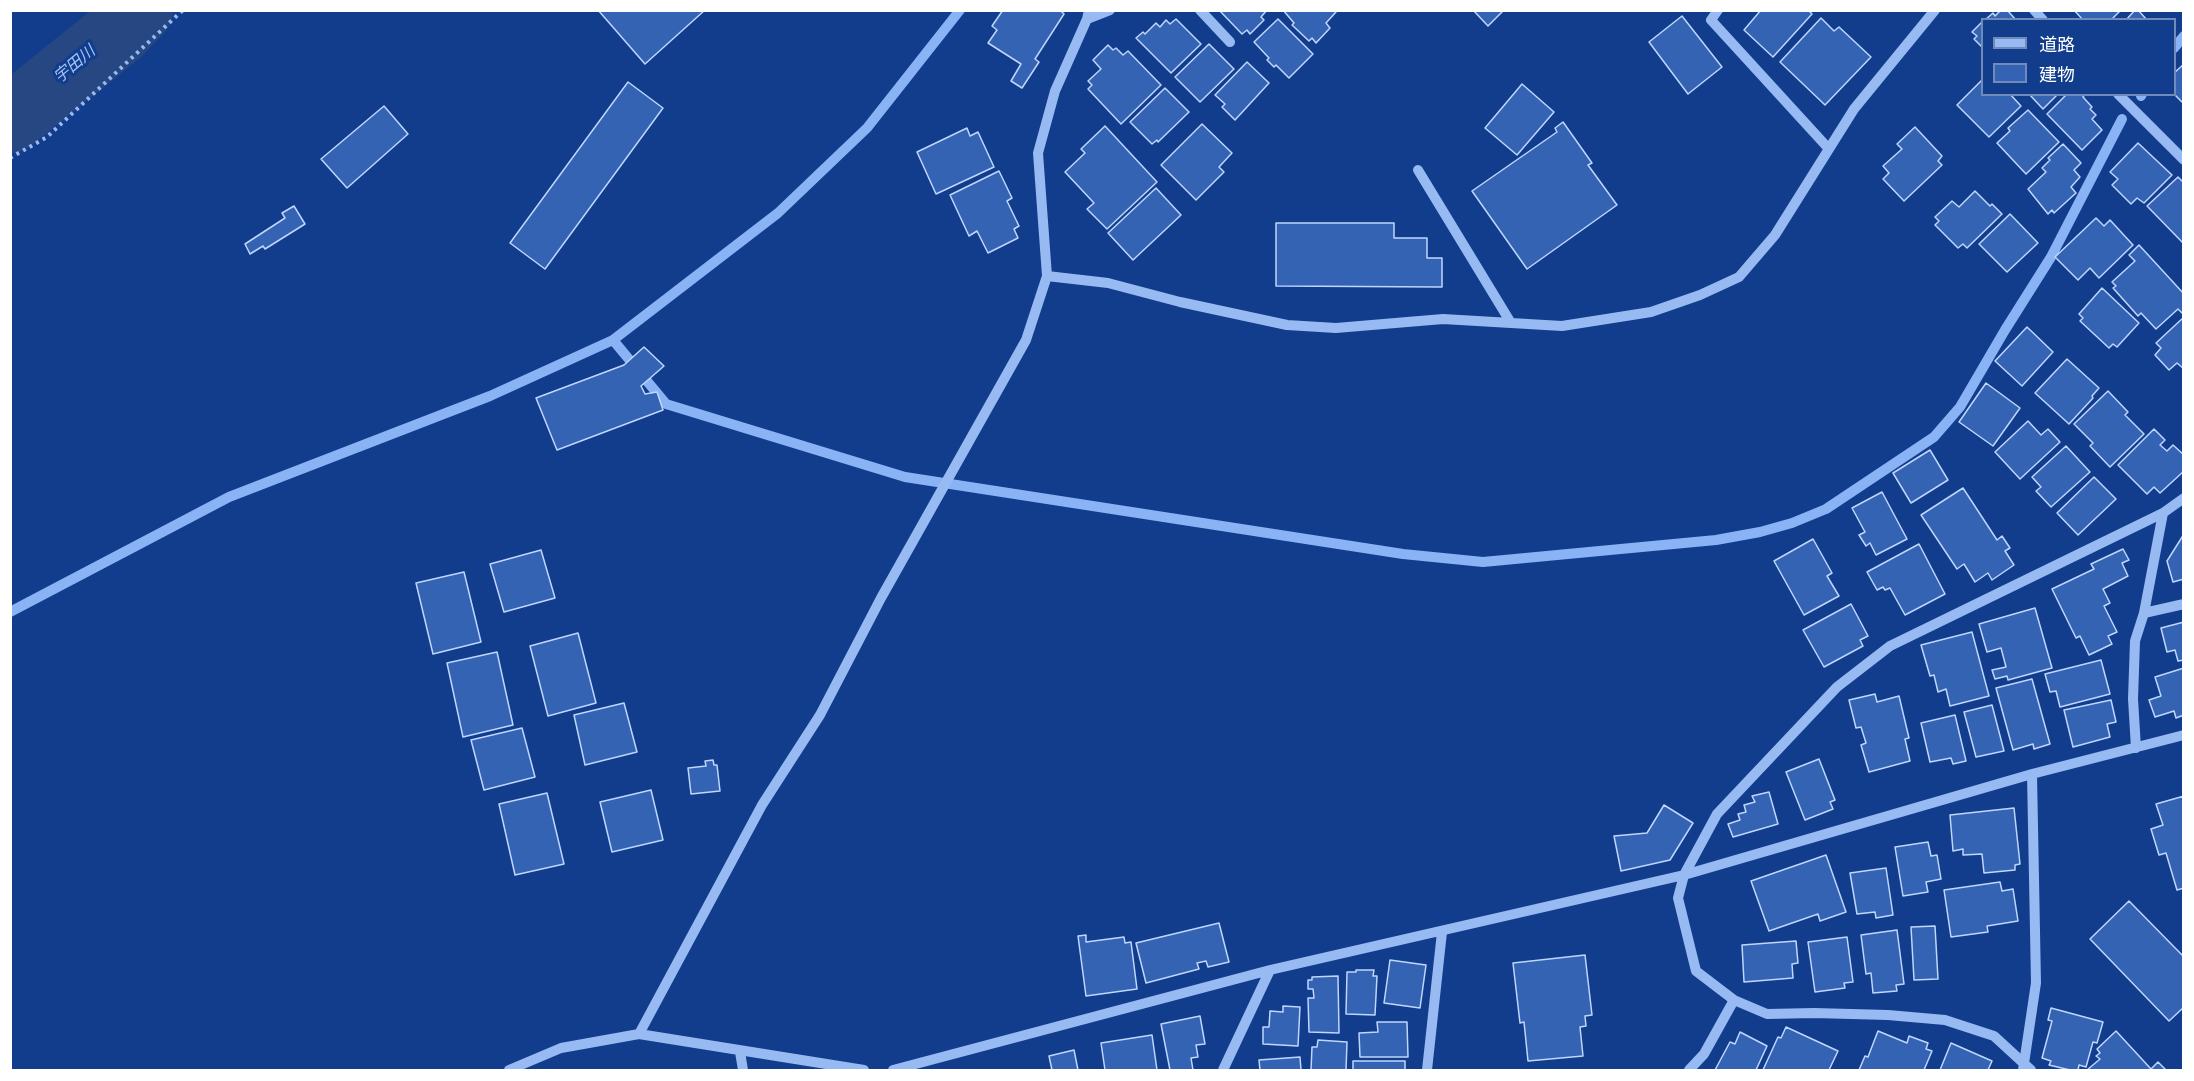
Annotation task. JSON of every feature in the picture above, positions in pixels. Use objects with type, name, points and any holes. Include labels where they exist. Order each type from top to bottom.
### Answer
[{"type":"street","points":[[639,1034],[762,805],[820,715],[880,598],[1026,340],[1047,276],[1038,153],[1055,91],[1088,15],[1110,10]]},
{"type":"street","points":[[1200,10],[1230,42]]},
{"type":"street","points":[[1718,10],[1711,20],[1829,149]]},
{"type":"street","points":[[1047,276],[1108,283],[1180,302],[1287,325],[1336,328],[1443,319],[1562,326],[1651,312],[1700,295],[1739,277],[1775,235],[1854,109],[1935,10]]},
{"type":"street","points":[[2120,96],[2184,160]]},
{"type":"street","points":[[1418,170],[1511,323]]},
{"type":"street","points":[[2026,1068],[1994,1036],[1945,1020],[1888,1015],[1767,1014],[1734,1000],[1696,970],[1678,898],[1684,875],[1717,814],[1837,687],[1890,646],[2163,513],[2184,498]]},
{"type":"street","points":[[2136,748],[2133,699],[2135,641],[2145,613],[2163,513]]},
{"type":"street","points":[[2145,613],[2184,604]]},
{"type":"street","points":[[893,1071],[1270,970],[1684,875],[2032,774],[2184,735]]},
{"type":"street","points":[[2026,1068],[2036,983],[2032,774]]},
{"type":"street","points":[[1427,1071],[1442,932]]},
{"type":"street","points":[[1223,1071],[1270,970]]},
{"type":"street","points":[[1689,1071],[1704,1054],[1734,1000]]},
{"type":"street","points":[[509,1071],[561,1048],[639,1034],[864,1071]]},
{"type":"street","points":[[740,1052],[743,1071]]},
{"type":"path","points":[[10,158],[47,137],[183,10]]},
{"type":"building","points":[[598,10],[705,10],[645,64]]},
{"type":"building","points":[[1003,10],[1060,10],[1064,14],[1035,59],[1039,62],[1022,88],[1011,81],[1021,64],[988,43],[997,30],[992,26]]},
{"type":"building","points":[[1219,10],[1267,10],[1261,17],[1264,20],[1250,34],[1247,30],[1242,34]]},
{"type":"building","points":[[1283,10],[1335,10],[1336,12],[1326,23],[1330,28],[1316,43],[1312,38],[1309,41],[1292,25],[1294,23]]},
{"type":"building","points":[[1473,10],[1504,10],[1488,26]]},
{"type":"building","points":[[1761,10],[1808,10],[1812,14],[1773,57],[1744,30]]},
{"type":"building","points":[[2001,10],[2007,10],[2014,18],[1987,18],[1993,13],[1995,16]]},
{"type":"building","points":[[2074,10],[2121,10],[2113,18],[2081,18]]},
{"type":"building","points":[[2135,10],[2138,10],[2145,18],[2128,18]]},
{"type":"building","points":[[1682,16],[1722,67],[1688,94],[1649,42]]},
{"type":"building","points":[[1821,18],[1834,31],[1839,27],[1871,57],[1825,105],[1780,62]]},
{"type":"building","points":[[1176,19],[1201,44],[1171,73],[1136,38],[1143,32],[1145,34],[1156,23],[1160,27],[1166,20],[1170,24]]},
{"type":"building","points":[[1278,19],[1313,54],[1289,78],[1276,65],[1274,67],[1267,60],[1269,58],[1254,42]]},
{"type":"building","points":[[1981,23],[1981,46],[1974,39],[1977,36],[1972,32]]},
{"type":"building","points":[[1209,44],[1234,69],[1200,102],[1175,77]]},
{"type":"building","points":[[1108,45],[1113,50],[1116,48],[1123,55],[1128,51],[1161,85],[1121,124],[1088,89],[1092,85],[1088,81],[1101,69],[1093,60]]},
{"type":"building","points":[[1247,62],[1269,83],[1235,120],[1222,107],[1225,104],[1215,95]]},
{"type":"building","points":[[2184,64],[2184,104],[2176,96],[2176,71]]},
{"type":"building","points":[[1981,81],[1981,96],[2012,96],[2021,106],[1989,137],[1957,105]]},
{"type":"building","points":[[628,82],[663,108],[545,269],[510,243]]},
{"type":"building","points":[[1522,84],[1554,112],[1517,155],[1485,128]]},
{"type":"building","points":[[1165,88],[1189,112],[1158,142],[1157,140],[1152,144],[1130,122]]},
{"type":"building","points":[[2031,96],[2056,96],[2043,109]]},
{"type":"building","points":[[2065,96],[2084,96],[2096,115],[2092,119],[2102,130],[2082,150],[2047,114]]},
{"type":"building","points":[[384,106],[408,134],[347,188],[321,159]]},
{"type":"building","points":[[2028,110],[2059,142],[2026,174],[1997,143],[2010,131],[2008,128]]},
{"type":"building","points":[[1563,122],[1592,163],[1588,165],[1617,205],[1527,269],[1472,191],[1557,132],[1555,128]]},
{"type":"building","points":[[1202,124],[1232,153],[1219,167],[1224,172],[1196,200],[1161,165]]},
{"type":"building","points":[[1105,126],[1157,182],[1107,229],[1087,209],[1094,203],[1065,172],[1085,153],[1081,149]]},
{"type":"building","points":[[1915,127],[1942,156],[1938,161],[1942,165],[1904,201],[1883,179],[1889,173],[1883,166],[1902,149],[1897,144]]},
{"type":"building","points":[[967,128],[970,136],[978,132],[994,167],[936,194],[917,152]]},
{"type":"building","points":[[2138,143],[2172,175],[2144,203],[2137,198],[2131,204],[2112,185],[2118,179],[2110,172]]},
{"type":"building","points":[[2063,144],[2081,163],[2074,170],[2080,177],[2071,187],[2076,193],[2054,213],[2052,210],[2048,214],[2028,189],[2046,172],[2042,168],[2050,160],[2048,158]]},
{"type":"building","points":[[999,171],[1012,198],[1007,201],[1019,226],[1014,229],[1018,238],[988,253],[977,231],[969,236],[950,195]]},
{"type":"building","points":[[2178,177],[2184,183],[2184,244],[2147,206]]},
{"type":"building","points":[[1156,188],[1181,215],[1133,260],[1108,233]]},
{"type":"building","points":[[1975,191],[2002,214],[1967,248],[1963,244],[1958,248],[1935,225],[1939,221],[1935,217],[1952,201],[1959,207]]},
{"type":"building","points":[[294,206],[305,224],[265,249],[263,246],[250,254],[245,244],[285,218],[282,213]]},
{"type":"building","points":[[2010,214],[2038,243],[2007,272],[1979,244]]},
{"type":"building","points":[[2096,218],[2104,226],[2110,220],[2133,245],[2099,278],[2090,268],[2078,280],[2055,257]]},
{"type":"building","points":[[1276,223],[1394,223],[1394,238],[1427,238],[1427,258],[1442,258],[1442,287],[1276,286]]},
{"type":"building","points":[[2139,245],[2184,294],[2184,312],[2178,309],[2156,329],[2141,313],[2138,316],[2113,288],[2116,286],[2112,282],[2135,261],[2129,255]]},
{"type":"building","points":[[2102,288],[2139,323],[2117,347],[2113,344],[2109,348],[2080,321],[2083,318],[2079,314]]},
{"type":"building","points":[[2184,317],[2184,369],[2177,363],[2169,370],[2155,355],[2161,348],[2156,343]]},
{"type":"building","points":[[2027,327],[2053,352],[2022,386],[1995,361]]},
{"type":"building","points":[[644,347],[664,366],[641,386],[645,394],[657,392],[663,410],[557,450],[536,398],[624,365]]},
{"type":"building","points":[[2067,359],[2099,388],[2069,424],[2035,393]]},
{"type":"building","points":[[1986,383],[2020,408],[1993,446],[1959,422]]},
{"type":"building","points":[[2108,391],[2128,412],[2125,415],[2144,434],[2110,467],[2090,446],[2093,443],[2074,424]]},
{"type":"building","points":[[2028,421],[2041,435],[2048,429],[2060,442],[2020,479],[1995,452]]},
{"type":"building","points":[[2154,429],[2165,440],[2160,445],[2167,451],[2173,445],[2184,455],[2184,471],[2160,493],[2154,487],[2147,494],[2118,465]]},
{"type":"building","points":[[2066,446],[2090,472],[2051,507],[2036,491],[2041,487],[2032,477]]},
{"type":"building","points":[[1930,450],[1948,480],[1911,503],[1893,473]]},
{"type":"building","points":[[2094,477],[2116,499],[2078,535],[2057,513]]},
{"type":"building","points":[[1963,488],[1997,540],[2002,536],[2010,548],[2005,551],[2014,565],[1992,580],[1988,573],[1975,582],[1964,564],[1957,569],[1921,515]]},
{"type":"building","points":[[1882,492],[1907,539],[1876,555],[1870,543],[1866,546],[1859,535],[1865,532],[1852,508]]},
{"type":"building","points":[[2184,534],[2184,579],[2173,582],[2167,561]]},
{"type":"building","points":[[1813,539],[1832,573],[1827,576],[1839,596],[1804,615],[1774,561]]},
{"type":"building","points":[[1919,544],[1945,594],[1905,615],[1890,588],[1885,590],[1883,587],[1877,590],[1867,572]]},
{"type":"building","points":[[2123,549],[2129,560],[2122,563],[2128,576],[2103,589],[2110,603],[2104,606],[2117,632],[2108,636],[2112,644],[2089,655],[2080,636],[2076,638],[2052,589],[2094,569],[2091,564]]},
{"type":"building","points":[[541,550],[555,598],[504,612],[490,564]]},
{"type":"building","points":[[464,572],[481,642],[433,654],[416,583]]},
{"type":"building","points":[[1851,604],[1868,636],[1860,640],[1863,646],[1824,667],[1803,630]]},
{"type":"building","points":[[2035,608],[2052,668],[2008,680],[2007,676],[1995,679],[1992,670],[2006,667],[2001,648],[1987,652],[1979,624]]},
{"type":"building","points":[[2184,622],[2184,660],[2178,661],[2175,650],[2167,652],[2161,628]]},
{"type":"building","points":[[1972,632],[1989,696],[1950,706],[1946,689],[1938,692],[1934,675],[1930,676],[1921,645]]},
{"type":"building","points":[[578,633],[596,703],[548,716],[530,646]]},
{"type":"building","points":[[497,652],[513,725],[463,737],[447,663]]},
{"type":"building","points":[[2101,660],[2110,694],[2060,707],[2056,691],[2050,692],[2045,674]]},
{"type":"building","points":[[2184,668],[2184,715],[2176,718],[2174,711],[2155,717],[2149,700],[2161,696],[2155,677]]},
{"type":"building","points":[[2032,679],[2050,744],[2034,749],[2033,744],[2013,750],[1996,688]]},
{"type":"building","points":[[1875,694],[1877,702],[1899,696],[1909,738],[1905,739],[1910,761],[1869,772],[1861,745],[1866,743],[1861,727],[1856,728],[1849,700]]},
{"type":"building","points":[[2111,700],[2116,722],[2107,724],[2110,737],[2073,747],[2064,710]]},
{"type":"building","points":[[624,703],[637,752],[585,765],[574,715]]},
{"type":"building","points":[[1992,705],[2004,751],[1976,757],[1964,712]]},
{"type":"building","points":[[1955,715],[1966,761],[1953,764],[1951,758],[1930,762],[1921,723]]},
{"type":"building","points":[[522,728],[535,777],[484,790],[471,740]]},
{"type":"building","points":[[1819,759],[1835,800],[1830,802],[1833,809],[1805,820],[1786,772]]},
{"type":"building","points":[[713,760],[714,765],[717,765],[720,791],[691,794],[688,768],[706,766],[705,761]]},
{"type":"building","points":[[651,790],[663,840],[612,852],[600,802]]},
{"type":"building","points":[[1769,792],[1778,824],[1733,837],[1728,824],[1740,820],[1738,814],[1746,812],[1744,805],[1755,802],[1752,796]]},
{"type":"building","points":[[547,793],[564,864],[515,875],[499,804]]},
{"type":"building","points":[[2184,796],[2184,888],[2177,890],[2166,853],[2159,855],[2151,829],[2163,825],[2156,804]]},
{"type":"building","points":[[1664,805],[1693,823],[1670,860],[1621,871],[1614,836],[1647,833]]},
{"type":"building","points":[[2014,808],[2020,864],[2015,865],[2015,870],[1984,873],[1982,854],[1963,855],[1963,849],[1953,851],[1950,815]]},
{"type":"building","points":[[1928,842],[1931,856],[1937,855],[1941,879],[1926,882],[1928,892],[1903,896],[1895,847]]},
{"type":"building","points":[[1826,855],[1846,912],[1820,921],[1818,914],[1769,931],[1751,881]]},
{"type":"building","points":[[1886,868],[1893,915],[1876,918],[1875,912],[1857,914],[1850,873]]},
{"type":"building","points":[[2000,882],[2002,891],[2013,889],[2018,921],[1987,926],[1988,932],[1951,937],[1944,890]]},
{"type":"building","points":[[2129,901],[2184,957],[2184,1007],[2169,1021],[2090,939]]},
{"type":"building","points":[[1219,923],[1229,962],[1208,967],[1206,961],[1197,963],[1199,969],[1146,983],[1136,943]]},
{"type":"building","points":[[1935,926],[1938,979],[1914,980],[1911,927]]},
{"type":"building","points":[[1897,930],[1904,984],[1896,985],[1897,991],[1873,993],[1871,973],[1866,974],[1861,935]]},
{"type":"building","points":[[1086,935],[1086,942],[1124,937],[1125,943],[1131,942],[1137,989],[1086,996],[1078,936]]},
{"type":"building","points":[[1847,937],[1853,982],[1844,983],[1845,988],[1815,992],[1808,942]]},
{"type":"building","points":[[1796,941],[1798,963],[1792,964],[1793,978],[1744,982],[1742,945]]},
{"type":"building","points":[[1585,955],[1592,1015],[1585,1016],[1586,1026],[1580,1027],[1583,1056],[1528,1061],[1524,1022],[1520,1023],[1513,963]]},
{"type":"building","points":[[1390,960],[1426,965],[1420,1008],[1384,1003]]},
{"type":"building","points":[[1356,970],[1374,970],[1373,976],[1377,976],[1375,1015],[1346,1014],[1347,972],[1356,972]]},
{"type":"building","points":[[1338,976],[1339,1033],[1309,1032],[1308,998],[1314,998],[1313,989],[1308,989],[1308,980],[1312,980],[1312,977]]},
{"type":"building","points":[[1283,1006],[1300,1007],[1298,1046],[1263,1044],[1263,1027],[1269,1027],[1270,1011],[1283,1012]]},
{"type":"building","points":[[2051,1008],[2103,1022],[2097,1043],[2093,1042],[2086,1067],[2079,1065],[2078,1070],[2070,1070],[2049,1065],[2051,1061],[2042,1058],[2052,1021],[2048,1020]]},
{"type":"building","points":[[1200,1016],[1205,1044],[1196,1045],[1198,1057],[1191,1058],[1193,1070],[1170,1070],[1161,1024]]},
{"type":"building","points":[[1377,1022],[1407,1022],[1408,1057],[1360,1057],[1359,1033],[1378,1032]]},
{"type":"building","points":[[1786,1027],[1838,1051],[1829,1070],[1763,1070],[1778,1037],[1781,1038]]},
{"type":"building","points":[[1878,1031],[1907,1043],[1909,1036],[1928,1043],[1926,1049],[1932,1051],[1924,1070],[1859,1070],[1865,1056],[1868,1057]]},
{"type":"building","points":[[2116,1031],[2151,1069],[2158,1062],[2166,1070],[2087,1070],[2100,1059],[2096,1056],[2100,1053],[2097,1049]]},
{"type":"building","points":[[1740,1032],[1767,1046],[1756,1070],[1715,1070],[1730,1042],[1735,1044]]},
{"type":"building","points":[[1152,1035],[1157,1070],[1105,1070],[1101,1043]]},
{"type":"building","points":[[1318,1040],[1347,1042],[1346,1070],[1311,1070],[1312,1047],[1317,1047]]},
{"type":"building","points":[[1951,1043],[1992,1061],[1988,1070],[1940,1070]]},
{"type":"building","points":[[1074,1050],[1078,1070],[1052,1070],[1049,1056]]},
{"type":"building","points":[[1300,1057],[1301,1070],[1260,1070],[1259,1060]]},
{"type":"building","points":[[1353,1061],[1405,1061],[1405,1070],[1353,1070]]},
{"type":"waterway","name":"宇田川","points":[[10,119],[117,33],[139,10]]},
{"type":"waterway","points":[[613,340],[778,213],[867,128],[960,10]]},
{"type":"waterway","points":[[2176,46],[2184,36]]},
{"type":"waterway","points":[[10,612],[229,497],[490,396],[613,340],[666,404],[905,477],[1403,554],[1483,562],[1716,540],[1760,532],[1792,523],[1826,509],[1934,437],[1960,407],[2051,257],[2122,119]]}]
